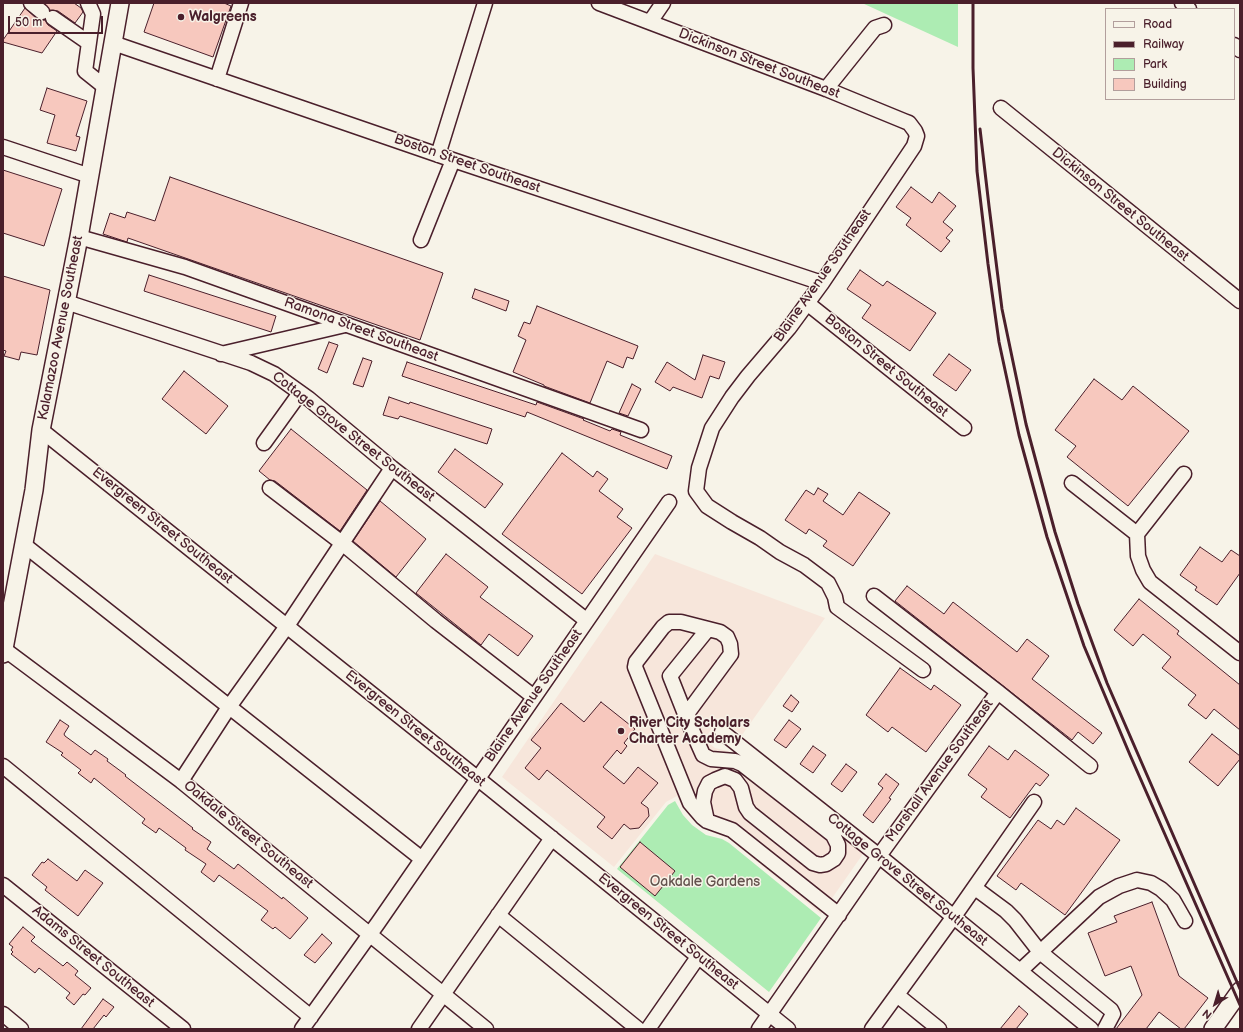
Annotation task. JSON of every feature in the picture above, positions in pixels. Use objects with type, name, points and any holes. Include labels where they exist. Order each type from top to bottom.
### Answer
[{"type":"main road","name":"Kalamazoo Avenue Southeast","points":[[4,651],[34,490],[41,430],[79,237],[120,3]]},
{"type":"main road","points":[[1213,1029],[1240,991]]},
{"type":"street","points":[[31,3],[89,43]]},
{"type":"street","points":[[88,3],[93,14],[85,71],[105,87]]},
{"type":"street","points":[[217,79],[241,3]]},
{"type":"street","points":[[438,155],[485,3]]},
{"type":"street","name":"Dickinson Street Southeast","points":[[599,3],[826,89],[904,121],[915,131]]},
{"type":"street","points":[[650,22],[663,3]]},
{"type":"street","points":[[826,89],[875,28],[884,25]]},
{"type":"street","name":"Boston Street Southeast","points":[[113,43],[438,155],[822,283]]},
{"type":"street","name":"Dickinson Street Southeast","points":[[1001,108],[1240,301]]},
{"type":"street","name":"Blaine Avenue Southeast","points":[[915,131],[917,136],[914,146],[822,283],[785,332],[743,382],[726,406],[708,438],[699,468],[696,491],[707,506],[780,552],[804,565],[828,583],[835,597],[837,607],[923,670]]},
{"type":"street","points":[[3,147],[90,176]]},
{"type":"street","points":[[421,240],[453,160]]},
{"type":"street","name":"Ramona Street Southeast","points":[[79,237],[185,267],[640,430]]},
{"type":"street","name":"Cottage Grove Street Southeast","points":[[66,302],[251,363],[274,374],[586,620]]},
{"type":"street","name":"Boston Street Southeast","points":[[808,303],[964,428]]},
{"type":"street","points":[[220,354],[345,325]]},
{"type":"street","points":[[264,443],[300,393]]},
{"type":"street","name":"Evergreen Street Southeast","points":[[41,430],[478,778],[788,1029]]},
{"type":"street","points":[[181,781],[229,707],[287,626],[392,468]]},
{"type":"street","points":[[1184,474],[1137,534],[1138,556],[1143,570],[1150,582],[1240,653]]},
{"type":"street","points":[[1072,483],[1137,534]]},
{"type":"street","points":[[270,488],[342,543],[436,621],[534,697]]},
{"type":"street","name":"Blaine Avenue Southeast","points":[[302,1029],[422,859],[669,502]]},
{"type":"street","points":[[23,544],[422,859]]},
{"type":"street","points":[[874,596],[998,692],[1090,766]]},
{"type":"street","points":[[687,718],[689,711],[731,654],[730,644],[727,637],[720,632],[681,622],[669,622],[663,627],[636,662],[634,667],[690,803],[707,821],[732,830],[838,915]]},
{"type":"street","points":[[707,821],[703,802],[705,791],[709,783],[725,776],[735,780],[741,788],[746,807],[750,813],[812,863],[820,865],[826,864],[834,859],[838,853],[838,845],[833,835],[742,764],[735,761],[711,759],[703,755],[670,676],[708,630]]},
{"type":"street","name":"Oakdale Street Southeast","points":[[4,651],[181,781],[486,1029]]},
{"type":"street","name":"Marshall Avenue Southeast","points":[[760,1029],[879,856],[998,692]]},
{"type":"street","name":"Cottage Grove Street Southeast","points":[[722,732],[879,856],[1091,1029]]},
{"type":"street","points":[[3,766],[311,1017]]},
{"type":"street","points":[[872,1029],[975,888],[1034,802]]},
{"type":"street","points":[[419,1029],[552,838]]},
{"type":"street","points":[[1020,971],[1099,897],[1119,886],[1137,880],[1151,883],[1161,889],[1173,900],[1185,921]]},
{"type":"street","name":"Adams Street Southeast","points":[[3,885],[176,1027]]},
{"type":"street","points":[[975,888],[1015,920],[1040,952],[1111,1010],[1113,1014],[1105,1029]]},
{"type":"street","points":[[498,915],[638,1029]]},
{"type":"street","points":[[648,1029],[698,957]]},
{"type":"street","points":[[898,994],[939,1029]]},
{"type":"street","points":[[3,1014],[21,1029]]},
{"type":"shaded area","name":"River City Scholars Charter Academy","points":[[655,554],[825,618],[742,735],[719,718],[706,737],[709,743],[715,748],[745,755],[865,851],[821,914],[728,838],[711,832],[693,820],[682,807],[677,796],[666,802],[614,867],[502,777]]},
{"type":"green space","points":[[862,3],[958,3],[958,47]]},
{"type":"green space","name":"Oakdale Gardens","points":[[675,801],[683,815],[692,825],[706,835],[722,839],[729,843],[821,918],[769,992],[617,869],[668,805]]},
{"type":"building","points":[[44,3],[74,3],[81,8],[83,12],[75,23],[58,11],[50,10]]},
{"type":"building","points":[[154,3],[224,3],[231,6],[213,57],[144,32]]},
{"type":"building","points":[[25,8],[37,19],[45,20],[48,25],[57,31],[42,53],[3,42]]},
{"type":"building","points":[[47,88],[87,101],[76,136],[80,137],[76,151],[47,143],[55,115],[40,110]]},
{"type":"building","points":[[3,170],[62,189],[44,246],[3,233]]},
{"type":"building","points":[[170,177],[443,273],[420,340],[128,238],[127,242],[103,234],[110,213],[125,218],[127,212],[155,221]]},
{"type":"building","points":[[911,187],[932,203],[939,192],[956,206],[943,222],[953,230],[946,238],[950,241],[941,252],[906,225],[911,218],[896,207]]},
{"type":"building","points":[[860,270],[883,286],[887,281],[936,313],[910,351],[862,318],[871,305],[847,289]]},
{"type":"building","points":[[149,275],[276,316],[271,332],[144,291]]},
{"type":"building","points":[[3,276],[50,290],[37,355],[21,352],[19,360],[4,356],[6,351],[3,350]]},
{"type":"building","points":[[475,289],[509,301],[506,311],[472,298]]},
{"type":"building","points":[[537,306],[638,346],[633,359],[627,357],[623,368],[607,361],[590,403],[544,386],[513,372],[526,340],[518,336],[524,322],[530,324]]},
{"type":"building","points":[[329,342],[338,345],[327,373],[318,369]]},
{"type":"building","points":[[949,354],[971,370],[956,391],[933,375]]},
{"type":"building","points":[[703,355],[725,362],[719,379],[710,376],[702,398],[673,387],[670,391],[655,382],[667,362],[695,380]]},
{"type":"building","points":[[363,358],[372,361],[363,387],[353,384]]},
{"type":"building","points":[[407,362],[536,405],[537,402],[584,419],[583,420],[610,431],[612,429],[621,432],[620,435],[672,456],[667,469],[527,412],[525,417],[402,376]]},
{"type":"building","points":[[184,371],[228,406],[206,434],[162,399]]},
{"type":"building","points":[[1094,379],[1122,400],[1133,386],[1189,431],[1128,506],[1067,457],[1076,446],[1055,430]]},
{"type":"building","points":[[632,384],[641,389],[628,416],[619,413]]},
{"type":"building","points":[[389,397],[409,404],[410,402],[492,429],[487,444],[400,416],[398,419],[383,415]]},
{"type":"building","points":[[291,429],[367,490],[340,531],[275,481],[270,480],[259,471]]},
{"type":"building","points":[[455,449],[503,484],[485,508],[438,472]]},
{"type":"building","points":[[562,453],[593,477],[597,471],[608,479],[599,491],[623,509],[617,517],[632,528],[582,594],[502,534]]},
{"type":"building","points":[[818,488],[828,494],[823,501],[843,515],[859,492],[890,513],[853,566],[823,546],[827,541],[809,529],[806,534],[785,520],[806,490],[814,495]]},
{"type":"building","points":[[380,501],[426,539],[396,577],[353,541]]},
{"type":"building","points":[[1200,547],[1222,562],[1231,550],[1240,556],[1240,573],[1217,605],[1195,590],[1197,587],[1180,575]]},
{"type":"building","points":[[446,554],[488,587],[480,597],[533,636],[518,656],[489,634],[481,645],[416,593]]},
{"type":"building","points":[[907,586],[944,614],[953,602],[1017,652],[1027,639],[1049,656],[1032,679],[1102,733],[1093,744],[1078,732],[1072,740],[895,601]]},
{"type":"building","points":[[1139,599],[1179,631],[1177,634],[1240,685],[1240,730],[1214,709],[1206,719],[1188,705],[1196,695],[1162,668],[1171,657],[1143,634],[1133,646],[1114,630]]},
{"type":"building","points":[[900,668],[931,690],[934,685],[961,705],[926,752],[892,727],[888,732],[866,715]]},
{"type":"building","points":[[791,695],[799,702],[792,712],[783,706]]},
{"type":"building","name":"River City Scholars Charter Academy","points":[[601,702],[635,729],[624,743],[627,746],[621,754],[617,750],[603,767],[624,784],[638,767],[658,783],[641,803],[648,808],[649,816],[639,828],[630,829],[624,824],[612,839],[597,827],[605,817],[547,770],[539,780],[525,768],[541,748],[531,740],[561,703],[584,722]]},
{"type":"building","points":[[60,720],[69,726],[64,734],[65,736],[91,755],[95,750],[108,759],[107,761],[126,775],[125,776],[193,828],[192,829],[211,842],[207,849],[234,869],[238,864],[282,899],[283,897],[308,918],[290,939],[275,927],[273,929],[261,920],[268,911],[219,875],[214,882],[201,872],[206,864],[185,850],[186,848],[159,828],[156,833],[142,823],[145,819],[94,778],[91,783],[78,773],[81,770],[61,755],[63,753],[46,742]]},
{"type":"building","points":[[789,720],[801,729],[786,748],[774,740]]},
{"type":"building","points":[[1212,734],[1240,756],[1240,759],[1218,786],[1189,762]]},
{"type":"building","points":[[813,746],[826,755],[813,773],[800,764]]},
{"type":"building","points":[[989,746],[1008,760],[1015,750],[1049,775],[1040,786],[1036,783],[1010,818],[981,797],[987,789],[968,775]]},
{"type":"building","points":[[846,764],[857,772],[842,792],[831,784]]},
{"type":"building","points":[[886,774],[899,784],[889,798],[891,799],[873,823],[863,815],[883,788],[878,784]]},
{"type":"building","points":[[1076,808],[1120,840],[1065,915],[1021,883],[1016,890],[997,876],[1038,820],[1051,829],[1057,820],[1064,825]]},
{"type":"building","points":[[640,842],[675,871],[655,896],[620,867]]},
{"type":"building","points":[[48,859],[77,881],[85,870],[103,883],[78,916],[45,890],[47,887],[32,875],[42,862],[44,863]]},
{"type":"building","points":[[1152,902],[1179,976],[1208,998],[1184,1029],[1181,1029],[1159,1012],[1146,1029],[1116,1029],[1142,995],[1131,966],[1105,976],[1088,933],[1117,922],[1114,916]]},
{"type":"building","points":[[23,927],[35,937],[31,941],[63,966],[67,962],[78,971],[75,975],[91,988],[85,995],[83,994],[74,1005],[66,998],[70,993],[39,968],[35,973],[11,954],[13,952],[11,950],[13,947],[9,944]]},
{"type":"building","points":[[322,934],[332,943],[315,963],[304,955]]},
{"type":"building","points":[[103,999],[114,1007],[106,1017],[104,1015],[93,1029],[81,1029]]},
{"type":"building","points":[[1019,1006],[1028,1014],[1016,1029],[1000,1029]]},
{"type":"railway","points":[[973,3],[973,68],[977,171],[999,342],[1019,435],[1047,537],[1084,646],[1130,755],[1240,1005]]},
{"type":"railway","points":[[980,129],[1002,309],[1026,424],[1055,532],[1078,604],[1107,683],[1240,989]]},
{"type":"place","name":"Walgreens","points":[[181,17]]},
{"type":"place","name":"River City Scholars Charter Academy","points":[[621,731]]}]
